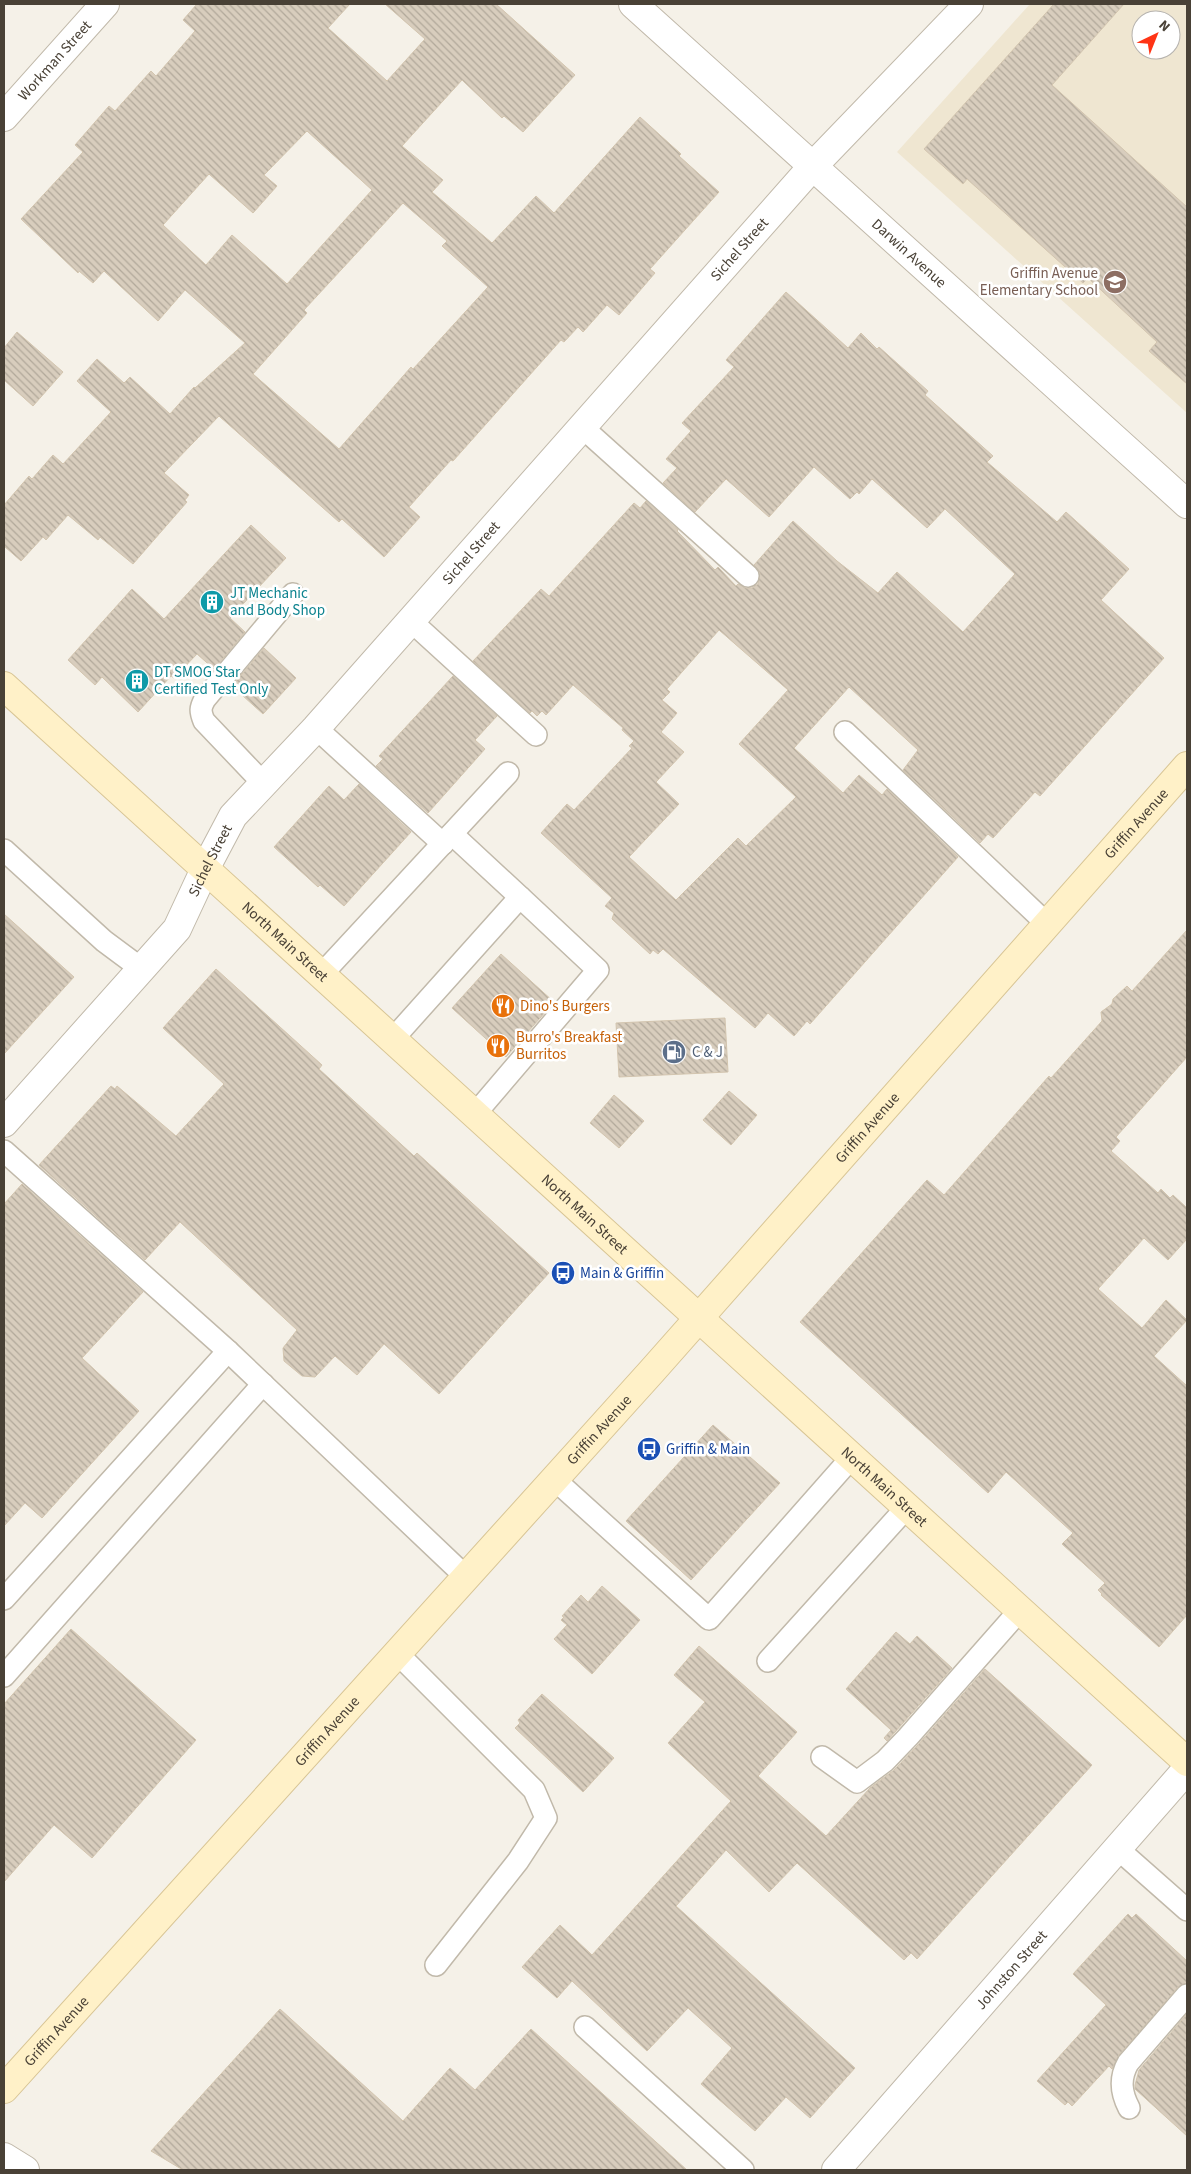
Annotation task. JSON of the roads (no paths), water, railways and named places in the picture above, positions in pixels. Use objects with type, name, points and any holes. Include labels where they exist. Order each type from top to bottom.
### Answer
[{"type":"main road","name":"North Main Street","points":[[4,686],[1187,1762]]},
{"type":"main road","name":"Griffin Avenue","points":[[4,2089],[698,1318],[1187,766]]},
{"type":"street","name":"Workman Street","points":[[4,117],[105,4]]},
{"type":"street","name":"Darwin Avenue","points":[[633,4],[812,168],[1187,504]]},
{"type":"street","name":"Sichel Street","points":[[4,1123],[178,930],[205,869],[233,816],[316,728],[812,168],[969,4]]},
{"type":"street","name":"Johnston Street","points":[[836,2170],[1187,1769]]},
{"type":"street","points":[[4,2157],[25,2170]]},
{"type":"lane","points":[[582,427],[748,576]]},
{"type":"lane","points":[[264,783],[216,735],[200,712],[205,699],[293,594]]},
{"type":"lane","points":[[411,621],[536,736]]},
{"type":"lane","points":[[316,728],[520,897],[598,970],[475,1114]]},
{"type":"lane","points":[[845,732],[1047,924]]},
{"type":"lane","points":[[321,975],[508,773]]},
{"type":"lane","points":[[4,850],[104,941],[143,970]]},
{"type":"lane","points":[[392,1040],[520,897]]},
{"type":"lane","points":[[4,1151],[228,1351],[466,1576]]},
{"type":"lane","points":[[4,1599],[228,1351]]},
{"type":"lane","points":[[4,1676],[263,1384]]},
{"type":"lane","points":[[554,1479],[709,1619],[852,1457]]},
{"type":"lane","points":[[768,1661],[907,1507]]},
{"type":"lane","points":[[822,1757],[857,1782],[885,1760],[902,1743],[1020,1610]]},
{"type":"lane","points":[[397,1653],[534,1790],[546,1818],[518,1862],[436,1965]]},
{"type":"lane","points":[[1118,1849],[1187,1910]]},
{"type":"lane","points":[[1129,2108],[1122,2095],[1122,2074],[1128,2063],[1187,1995]]},
{"type":"lane","points":[[585,2027],[743,2170]]},
{"type":"place","name":"Griffin Avenue Elementary School","points":[[1115,282]]},
{"type":"place","name":"JT Mechanic and Body Shop","points":[[212,602]]},
{"type":"place","name":"DT SMOG Star Certified Test Only","points":[[137,681]]},
{"type":"place","name":"Dino's Burgers","points":[[503,1006]]},
{"type":"place","name":"Burro's Breakfast Burritos","points":[[498,1046]]},
{"type":"place","name":"C & J","points":[[674,1052]]},
{"type":"place","name":"Main & Griffin","points":[[563,1273]]},
{"type":"place","name":"Griffin & Main","points":[[649,1449]]}]
